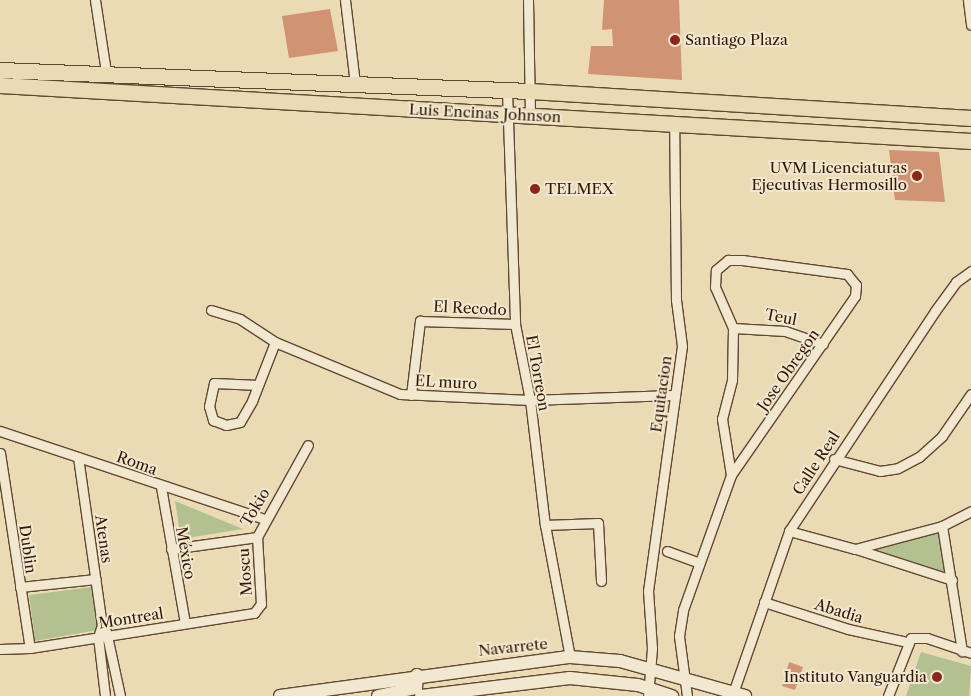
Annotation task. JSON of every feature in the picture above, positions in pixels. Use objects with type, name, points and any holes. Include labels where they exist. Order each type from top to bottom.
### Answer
[{"type":"main road","points":[[0,60],[103,72]]},
{"type":"main road","name":"Luis Encinas Johnson","points":[[0,70],[103,72],[530,91],[971,118]]},
{"type":"main road","name":"Luis Encinas Johnson","points":[[0,85],[971,140]]},
{"type":"main road","points":[[674,124],[678,115],[705,102]]},
{"type":"main road","name":"Navarrete","points":[[280,696],[417,676],[570,657],[651,668],[732,694],[745,696]]},
{"type":"main road","points":[[378,696],[416,688],[417,676]]},
{"type":"main road","points":[[421,696],[570,678],[672,696]]},
{"type":"street","points":[[95,0],[103,72]]},
{"type":"street","points":[[345,0],[355,84]]},
{"type":"street","points":[[528,0],[530,116]]},
{"type":"street","points":[[968,0],[971,25]]},
{"type":"street","name":"El Torreon","points":[[507,91],[515,324],[530,400],[545,524],[570,657]]},
{"type":"street","name":"Equitacion","points":[[648,692],[651,668],[648,591],[667,465],[673,395],[682,346],[676,300],[674,124]]},
{"type":"street","name":"Jose Obregon","points":[[687,696],[679,636],[697,562],[732,475],[855,296],[853,278],[838,272],[742,260],[728,260],[716,270],[715,287],[733,328]]},
{"type":"street","name":"Calle Real","points":[[732,694],[789,531],[834,459],[956,282],[971,271]]},
{"type":"street","name":"EL muro","points":[[211,310],[240,320],[275,342],[380,388],[411,395],[530,400],[673,395]]},
{"type":"street","name":"El Recodo","points":[[411,395],[417,326],[424,319],[515,324]]},
{"type":"street","points":[[732,475],[722,420],[732,380],[733,328]]},
{"type":"street","name":"Teul","points":[[733,328],[785,330],[823,344]]},
{"type":"street","points":[[258,385],[214,383],[209,406],[213,420],[226,426],[240,422],[258,385],[275,342]]},
{"type":"street","points":[[834,459],[880,471],[898,468],[919,457],[942,436],[971,394]]},
{"type":"street","name":"Roma","points":[[0,431],[161,487],[265,519]]},
{"type":"street","name":"Tokio","points":[[171,550],[257,537],[265,519],[308,445]]},
{"type":"street","name":"Dublin","points":[[0,453],[30,648]]},
{"type":"street","name":"Atenas","points":[[78,457],[102,625],[109,636],[120,696]]},
{"type":"street","name":"México","points":[[161,487],[185,623]]},
{"type":"street","points":[[855,549],[942,526],[971,511]]},
{"type":"street","points":[[545,524],[598,523],[601,581]]},
{"type":"street","points":[[942,526],[966,652]]},
{"type":"street","points":[[789,531],[855,549],[952,580]]},
{"type":"street","name":"Moscu","points":[[257,537],[261,604]]},
{"type":"street","points":[[667,551],[697,562]]},
{"type":"street","points":[[20,586],[96,579]]},
{"type":"street","name":"Abadia","points":[[764,602],[848,629],[907,642],[918,637],[927,638],[966,652]]},
{"type":"street","name":"Montreal","points":[[0,649],[30,648],[254,612],[261,604]]},
{"type":"street","name":"Atenas","points":[[102,625],[98,637],[105,696]]},
{"type":"street","points":[[888,696],[907,642]]},
{"type":"green space","points":[[175,501],[243,529],[181,539]]},
{"type":"green space","points":[[941,532],[948,575],[871,550]]},
{"type":"green space","points":[[91,587],[98,630],[35,641],[29,595]]},
{"type":"green space","name":"Instituto Vanguardia","points":[[921,652],[971,666],[969,696],[906,696]]},
{"type":"building","name":"Santiago Plaza","points":[[604,0],[679,0],[682,80],[588,74],[591,46],[613,46],[612,29],[602,30]]},
{"type":"building","points":[[330,9],[338,51],[289,58],[282,16]]},
{"type":"building","name":"UVM Licenciaturas Ejecutivas Hermosillo","points":[[889,150],[939,152],[945,202],[895,200]]},
{"type":"building","points":[[789,662],[803,667],[795,690],[782,686]]},
{"type":"place","name":"Santiago Plaza","points":[[675,40]]},
{"type":"place","name":"UVM Licenciaturas Ejecutivas Hermosillo","points":[[917,176]]},
{"type":"place","name":"TELMEX","points":[[535,189]]},
{"type":"place","name":"Instituto Vanguardia","points":[[937,677]]}]
